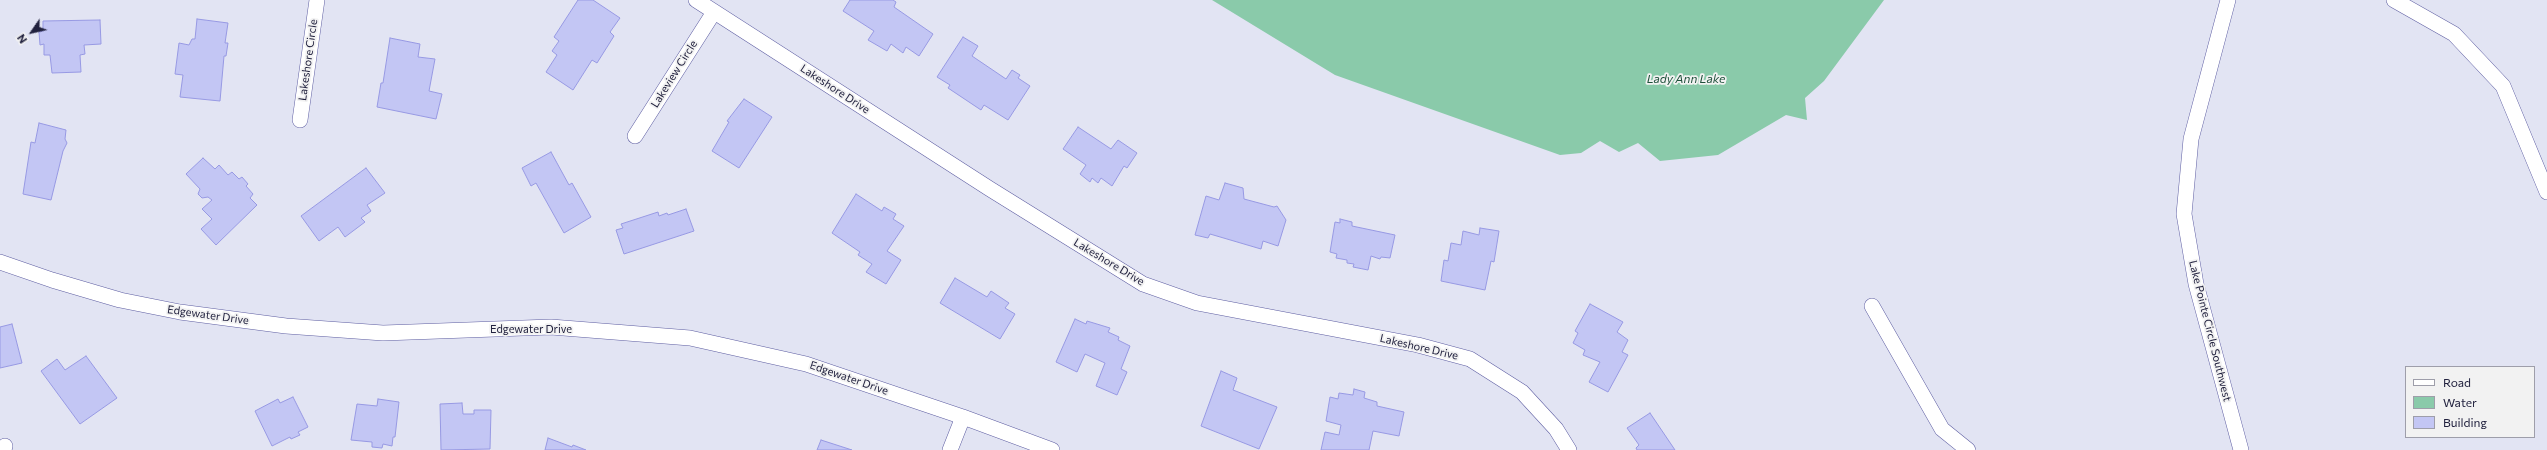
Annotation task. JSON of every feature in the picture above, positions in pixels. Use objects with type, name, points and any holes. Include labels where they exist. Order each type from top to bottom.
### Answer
[{"type":"street","name":"Lakeshore Circle","points":[[300,120],[317,0]]},
{"type":"street","name":"Lakeshore Drive","points":[[696,0],[1003,197],[1143,284],[1196,303],[1418,345],[1470,359],[1522,392],[1556,430],[1570,450]]},
{"type":"street","name":"Lake Pointe Circle Southwest","points":[[2228,0],[2191,139],[2184,214],[2196,284],[2241,450]]},
{"type":"street","points":[[2394,0],[2454,34],[2504,86],[2547,192]]},
{"type":"street","name":"Lakeview Circle","points":[[635,136],[714,12]]},
{"type":"street","name":"Edgewater Drive","points":[[0,262],[52,280],[120,300],[180,312],[286,326],[383,333],[551,327],[690,338],[806,364],[964,417],[1052,450]]},
{"type":"street","points":[[1872,306],[1942,429],[1968,450]]},
{"type":"street","points":[[950,450],[964,417]]},
{"type":"water","name":"Lady Ann Lake","points":[[1212,0],[1884,0],[1824,81],[1805,98],[1807,120],[1786,115],[1718,155],[1660,161],[1638,143],[1619,152],[1600,141],[1581,153],[1560,155],[1335,75]]},
{"type":"building","points":[[578,0],[593,0],[620,18],[610,32],[614,36],[597,63],[592,60],[573,90],[546,72],[557,55],[552,51],[559,41],[554,37]]},
{"type":"building","points":[[850,0],[893,0],[896,2],[894,7],[933,34],[919,56],[906,47],[903,53],[891,44],[887,51],[868,40],[874,31],[843,11]]},
{"type":"building","points":[[197,19],[228,23],[225,43],[228,43],[226,56],[224,56],[220,101],[180,97],[183,75],[175,74],[179,43],[189,45],[192,39],[195,39]]},
{"type":"building","points":[[100,20],[101,44],[84,45],[85,54],[80,55],[81,72],[52,73],[50,55],[44,55],[44,44],[40,45],[39,32],[43,31],[43,21]]},
{"type":"building","points":[[963,37],[978,46],[972,56],[1006,79],[1012,70],[1020,75],[1018,78],[1030,86],[1008,120],[984,105],[981,110],[948,88],[950,85],[937,77]]},
{"type":"building","points":[[390,38],[420,44],[418,57],[435,59],[429,91],[442,94],[436,119],[377,107],[381,83],[383,83]]},
{"type":"building","points":[[744,99],[772,117],[739,168],[712,151],[729,122],[727,121]]},
{"type":"building","points":[[39,123],[66,130],[65,139],[67,143],[63,151],[51,200],[23,194],[31,142],[35,143]]},
{"type":"building","points":[[1078,127],[1111,149],[1118,140],[1137,153],[1127,168],[1124,166],[1112,186],[1101,178],[1098,183],[1092,178],[1090,182],[1080,174],[1086,165],[1063,149]]},
{"type":"building","points":[[551,152],[569,185],[572,183],[591,217],[564,233],[536,183],[531,186],[522,168]]},
{"type":"building","points":[[203,158],[215,169],[219,165],[228,175],[232,172],[239,179],[242,177],[248,184],[246,186],[253,194],[250,198],[257,205],[216,245],[201,229],[212,219],[202,209],[212,200],[208,197],[202,198],[198,194],[200,189],[186,174]]},
{"type":"building","points":[[366,168],[385,193],[367,205],[371,211],[361,218],[365,222],[345,237],[338,227],[319,241],[301,216]]},
{"type":"building","points":[[1225,183],[1243,188],[1244,199],[1274,207],[1277,206],[1286,220],[1278,246],[1263,241],[1261,249],[1210,234],[1208,238],[1195,235],[1206,196],[1219,200]]},
{"type":"building","points":[[856,194],[882,211],[884,207],[896,214],[893,219],[904,226],[887,251],[901,260],[886,284],[866,272],[872,264],[858,255],[860,252],[832,233]]},
{"type":"building","points":[[686,209],[694,231],[624,254],[616,230],[623,228],[621,224],[658,212],[659,216],[667,213],[668,215]]},
{"type":"building","points":[[1340,219],[1352,222],[1352,226],[1395,235],[1390,258],[1381,257],[1380,259],[1371,256],[1368,270],[1353,267],[1354,264],[1347,263],[1347,260],[1336,258],[1337,254],[1330,252],[1335,222],[1340,223]]},
{"type":"building","points":[[1480,228],[1499,231],[1494,262],[1491,261],[1485,290],[1441,281],[1444,260],[1448,261],[1451,243],[1461,245],[1463,231],[1479,235]]},
{"type":"building","points":[[955,278],[987,297],[991,291],[1009,303],[1005,308],[1015,314],[1000,339],[940,303]]},
{"type":"building","points":[[1590,304],[1623,322],[1617,332],[1628,340],[1622,352],[1628,355],[1608,392],[1589,382],[1600,362],[1583,355],[1585,350],[1573,343],[1578,333],[1575,331]]},
{"type":"building","points":[[1075,319],[1086,324],[1087,321],[1110,328],[1108,332],[1119,337],[1118,340],[1130,346],[1121,369],[1127,372],[1117,395],[1096,386],[1105,363],[1085,354],[1077,372],[1056,362]]},
{"type":"building","points":[[12,324],[22,363],[0,368],[0,327]]},
{"type":"building","points":[[86,356],[117,398],[80,424],[41,371],[57,359],[65,370]]},
{"type":"building","points":[[1221,371],[1237,378],[1233,390],[1277,407],[1259,449],[1201,426]]},
{"type":"building","points":[[1354,389],[1365,392],[1364,398],[1377,402],[1377,406],[1404,412],[1399,436],[1373,431],[1369,450],[1321,450],[1325,432],[1339,435],[1341,425],[1326,421],[1330,397],[1338,399],[1339,393],[1353,395]]},
{"type":"building","points":[[293,397],[308,427],[298,432],[300,435],[291,439],[290,437],[272,446],[255,411],[278,399],[280,403]]},
{"type":"building","points":[[378,399],[399,402],[395,437],[393,437],[392,446],[383,444],[382,448],[372,447],[372,442],[351,440],[357,404],[377,406]]},
{"type":"building","points":[[462,403],[463,414],[474,414],[474,410],[491,410],[490,449],[441,450],[440,404]]},
{"type":"building","points":[[1650,413],[1675,450],[1637,450],[1636,448],[1639,445],[1627,428]]},
{"type":"building","points":[[548,438],[572,447],[573,445],[586,450],[545,450]]},
{"type":"building","points":[[821,440],[852,450],[817,450]]}]
